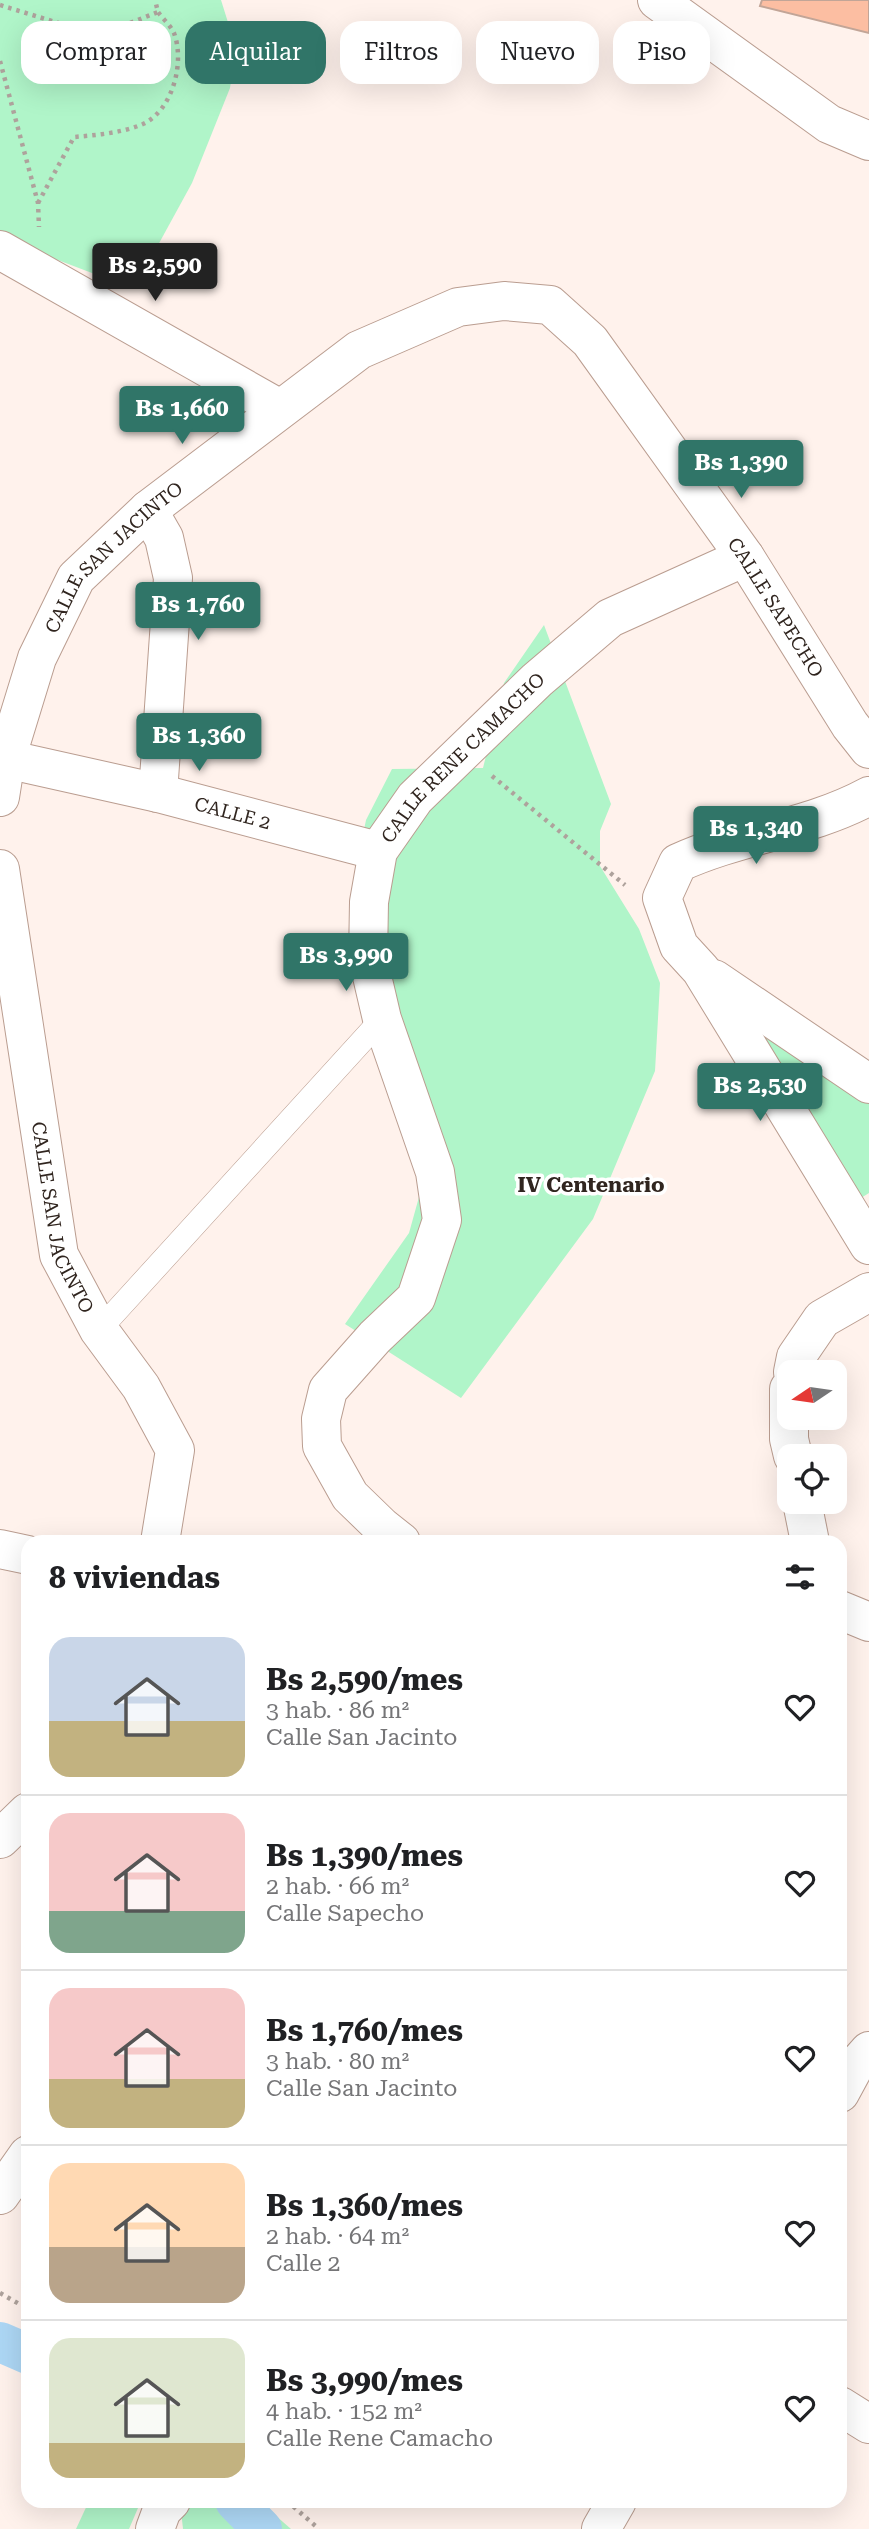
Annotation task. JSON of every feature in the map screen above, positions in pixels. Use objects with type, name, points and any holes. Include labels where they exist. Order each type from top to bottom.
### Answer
[{"type":"street","points":[[657,0],[829,124],[869,141]]},
{"type":"street","points":[[0,250],[43,272],[280,409]]},
{"type":"street","name":"CALLE SAN JACINTO","points":[[0,797],[6,759],[37,658],[76,578],[148,510],[359,350],[458,307],[503,301],[550,305]]},
{"type":"street","name":"CALLE SAPECHO","points":[[550,305],[590,341],[745,557],[850,725],[869,749]]},
{"type":"street","points":[[148,510],[164,538],[173,578],[158,793]]},
{"type":"street","name":"CALLE RENE CAMACHO","points":[[392,1535],[351,1496],[322,1446],[321,1419],[328,1390],[375,1337],[416,1298],[442,1220],[435,1172],[382,1019],[369,959],[369,902],[378,851],[415,798],[537,680],[610,618],[745,557]]},
{"type":"street","name":"CALLE 2","points":[[6,759],[158,793],[378,851]]},
{"type":"street","points":[[869,796],[846,809],[709,848],[678,863],[662,898],[679,946],[701,971],[869,1245]]},
{"type":"street","name":"CALLE SAN JACINTO","points":[[2,891],[59,1255],[99,1330],[141,1387],[175,1450],[161,1535]]},
{"type":"street","points":[[701,971],[869,1084]]},
{"type":"street","points":[[795,1360],[822,1319],[869,1292]]},
{"type":"street","points":[[804,1514],[809,1535]]},
{"type":"street","points":[[0,1549],[21,1554]]},
{"type":"street","points":[[847,1613],[869,1622]]},
{"type":"street","points":[[0,1839],[21,1819]]},
{"type":"street","points":[[847,2080],[869,2051]]},
{"type":"street","points":[[0,2195],[21,2164]]},
{"type":"street","points":[[847,2410],[869,2424]]},
{"type":"street","points":[[155,2529],[164,2508]]},
{"type":"street","points":[[601,2529],[613,2508]]},
{"type":"lane","points":[[99,1330],[382,1019]]},
{"type":"path","points":[[37,203],[74,137],[117,132],[145,123],[159,111],[175,85],[179,56],[174,32],[158,12],[155,0]]},
{"type":"path","points":[[0,5],[91,33],[115,29],[158,12]]},
{"type":"path","points":[[0,61],[37,203],[43,272]]},
{"type":"path","points":[[483,769],[623,885],[662,898]]},
{"type":"path","points":[[0,2293],[21,2305]]},
{"type":"path","points":[[295,2508],[319,2529]]},
{"type":"green space","points":[[0,0],[221,0],[228,21],[185,21],[185,84],[231,84],[230,88],[192,183],[134,289],[0,238]]},
{"type":"green space","points":[[544,625],[611,804],[600,831],[600,866],[639,929],[660,983],[655,1071],[593,1219],[461,1398],[345,1324],[409,1233],[424,1179],[355,873],[366,820],[392,769],[483,768],[504,683]]},
{"type":"green space","points":[[745,1019],[869,1078],[869,1193],[861,1198]]},
{"type":"green space","points":[[86,2508],[138,2508],[129,2529],[76,2529]]},
{"type":"green space","points":[[181,2508],[267,2508],[291,2529],[183,2529]]},
{"type":"building","points":[[762,0],[869,0],[869,33],[760,6]]},
{"type":"waterway","points":[[0,2342],[21,2351]]},
{"type":"waterway","points":[[242,2508],[262,2529]]},
{"type":"district","name":"IV Centenario","points":[[591,1185]]}]
